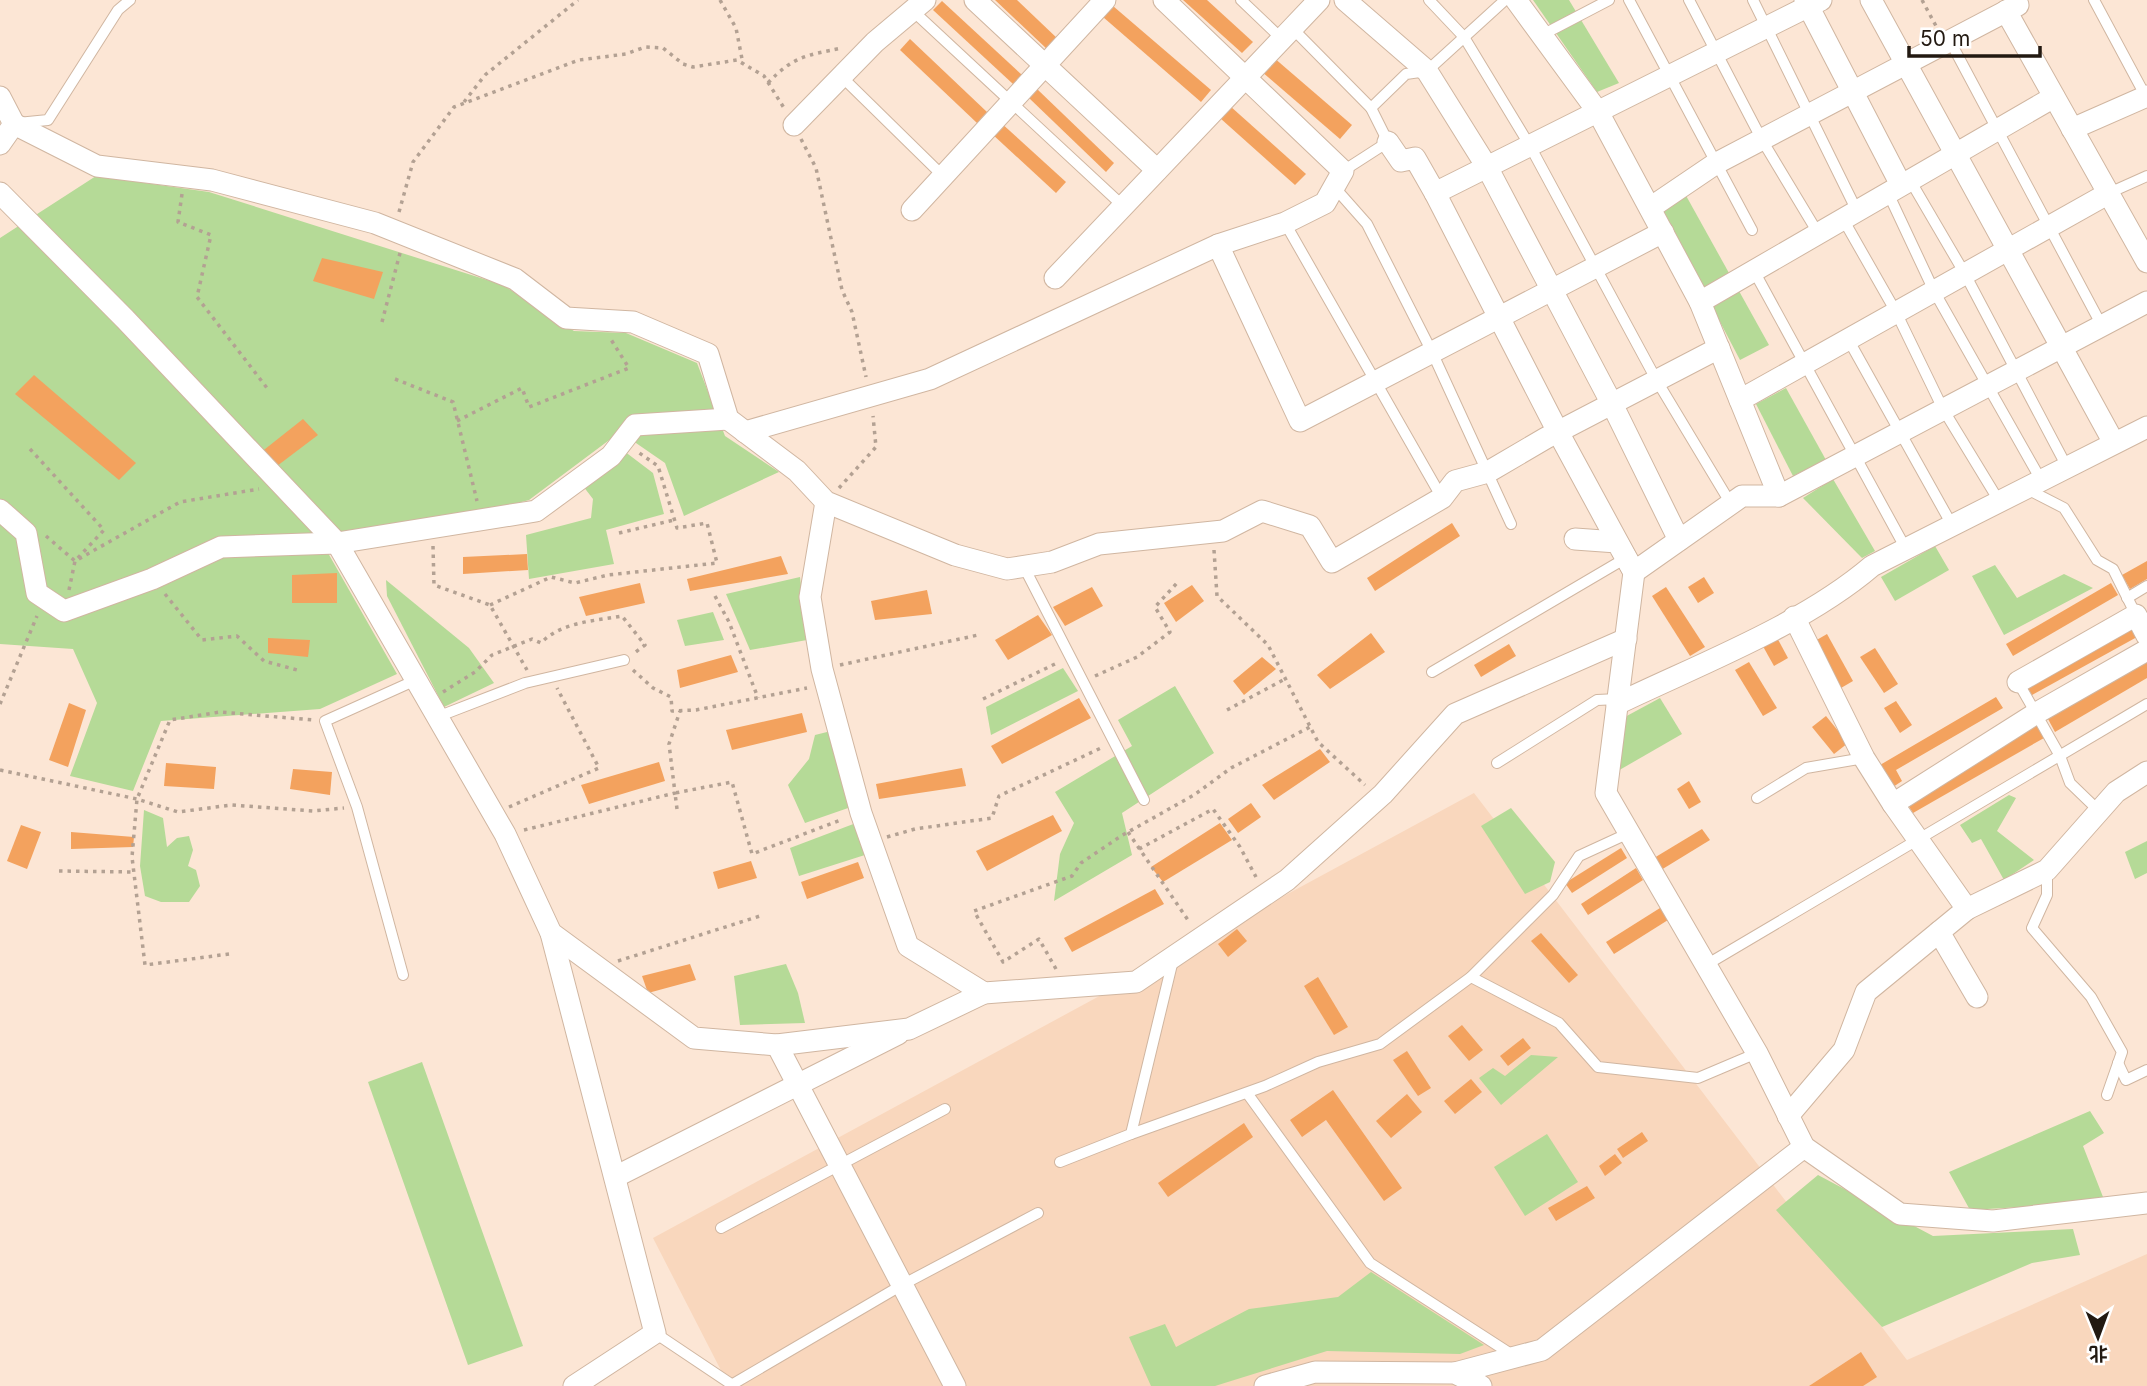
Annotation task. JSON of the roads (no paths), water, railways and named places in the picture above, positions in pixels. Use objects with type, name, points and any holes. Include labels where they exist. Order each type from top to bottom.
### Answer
[{"type":"street","points":[[975,0],[1157,170]]},
{"type":"street","points":[[912,210],[1105,0]]},
{"type":"street","points":[[745,432],[930,379],[1218,245],[1285,223],[1325,203],[1340,180],[1245,78],[1164,0]]},
{"type":"street","points":[[1055,278],[1319,0]]},
{"type":"street","points":[[1345,0],[1427,71],[1487,167],[1550,291],[1612,404],[1679,540]]},
{"type":"street","points":[[1516,0],[1598,112],[1663,232],[1700,302],[1779,496]]},
{"type":"street","points":[[1871,0],[2114,443]]},
{"type":"street","points":[[1435,193],[1716,53],[1811,2],[1900,186]]},
{"type":"street","points":[[1650,208],[1715,164],[2017,4],[2054,97],[2147,262]]},
{"type":"street","points":[[794,125],[875,42],[919,5]]},
{"type":"street","points":[[0,97],[15,124],[97,166],[212,180],[375,223],[515,279],[566,318],[634,322],[708,354],[727,419],[797,471],[826,502],[955,555],[1007,569],[1052,562],[1099,544],[1223,531],[1262,512],[1310,526],[1332,562],[1442,498],[1455,481],[1488,472],[1558,432],[1719,348]]},
{"type":"street","points":[[1700,302],[2054,97]]},
{"type":"street","points":[[2072,129],[2146,97]]},
{"type":"street","points":[[0,144],[15,124]]},
{"type":"street","points":[[1388,142],[1401,160],[1415,158],[1630,565],[1626,639],[1606,793],[1757,1053],[1804,1147],[1900,1214],[1993,1221],[2147,1203]]},
{"type":"street","points":[[0,193],[125,319],[337,543],[505,834],[551,933],[655,1333],[574,1386]]},
{"type":"street","points":[[1740,400],[2109,193]]},
{"type":"street","points":[[1218,245],[1300,421],[1663,232]]},
{"type":"street","points":[[1630,565],[1679,540],[1742,496],[1779,496],[2147,302]]},
{"type":"street","points":[[0,510],[26,533],[37,593],[64,611],[152,579],[221,547],[337,543],[537,511],[611,456],[635,425],[727,419]]},
{"type":"street","points":[[1618,702],[1794,617],[1844,590],[1872,566],[1906,548],[2114,443],[2146,431]]},
{"type":"street","points":[[826,502],[810,597],[822,669],[862,813],[908,946],[984,993]]},
{"type":"street","points":[[1575,539],[1617,542],[1630,565]]},
{"type":"street","points":[[1794,617],[1864,758],[1967,909]]},
{"type":"street","points":[[2018,682],[2141,627]]},
{"type":"street","points":[[1893,804],[2035,714],[2141,627]]},
{"type":"street","points":[[615,1177],[909,1028],[984,993],[1136,982],[1287,880],[1379,798],[1455,714],[1626,639]]},
{"type":"street","points":[[1788,1116],[1844,1050],[1866,992],[1967,909],[2047,870],[2116,792],[2147,772]]},
{"type":"street","points":[[1939,932],[1977,997]]},
{"type":"street","points":[[551,933],[694,1038],[777,1045],[909,1028]]},
{"type":"street","points":[[777,1045],[955,1386]]},
{"type":"street","points":[[1265,1386],[1315,1372],[1455,1373],[1542,1350],[1804,1147]]},
{"type":"street","points":[[1455,1373],[1481,1386]]},
{"type":"lane","points":[[15,124],[48,120],[118,10],[130,0]]},
{"type":"lane","points":[[1241,0],[1287,34],[1371,108],[1388,142],[1340,180],[1367,224],[1432,352],[1511,524]]},
{"type":"lane","points":[[1429,0],[1464,37],[1530,146],[1657,381],[1731,505]]},
{"type":"lane","points":[[1371,108],[1406,74],[1427,71],[1505,0]]},
{"type":"lane","points":[[1542,35],[1609,0]]},
{"type":"lane","points":[[1629,0],[1752,230]]},
{"type":"lane","points":[[1689,0],[1762,140],[1818,233]]},
{"type":"lane","points":[[1753,0],[1811,114],[1850,215],[1943,409],[1999,501]]},
{"type":"lane","points":[[2094,0],[2146,97]]},
{"type":"lane","points":[[919,5],[1012,101],[1123,206]]},
{"type":"lane","points":[[1947,42],[2102,326]]},
{"type":"lane","points":[[841,76],[943,176]]},
{"type":"lane","points":[[2109,193],[2147,176]]},
{"type":"lane","points":[[1900,186],[1965,274],[2067,467]]},
{"type":"lane","points":[[1900,186],[1934,291],[1989,385],[2033,484],[2064,508],[2097,560],[2113,569],[2141,627]]},
{"type":"lane","points":[[1285,223],[1442,498]]},
{"type":"lane","points":[[1754,271],[1906,548]]},
{"type":"lane","points":[[1848,339],[1903,433],[1952,525]]},
{"type":"lane","points":[[1432,672],[1630,565]]},
{"type":"lane","points":[[1024,566],[1144,800]]},
{"type":"lane","points":[[2141,627],[2147,586]]},
{"type":"lane","points":[[437,717],[533,681],[624,660]]},
{"type":"lane","points":[[404,975],[357,807],[326,721],[416,680]]},
{"type":"lane","points":[[2018,682],[2060,756],[2070,783],[2099,811]]},
{"type":"lane","points":[[1497,762],[1597,700],[1618,702]]},
{"type":"lane","points":[[1706,965],[2147,704]]},
{"type":"lane","points":[[1757,798],[1806,768],[1864,758]]},
{"type":"lane","points":[[1060,1162],[1247,1093],[1318,1062],[1380,1044],[1471,976],[1553,895],[1579,856],[1629,833]]},
{"type":"lane","points":[[2047,870],[2047,895],[2032,928],[2091,997],[2122,1052],[2107,1095]]},
{"type":"lane","points":[[1131,1134],[1173,957]]},
{"type":"lane","points":[[1471,976],[1559,1023],[1598,1066],[1699,1078],[1757,1053]]},
{"type":"lane","points":[[2118,1063],[2126,1080],[2147,1070]]},
{"type":"lane","points":[[1247,1093],[1370,1263],[1516,1357]]},
{"type":"lane","points":[[721,1228],[841,1167],[945,1109]]},
{"type":"lane","points":[[655,1333],[734,1385],[902,1285],[1038,1213]]}]
